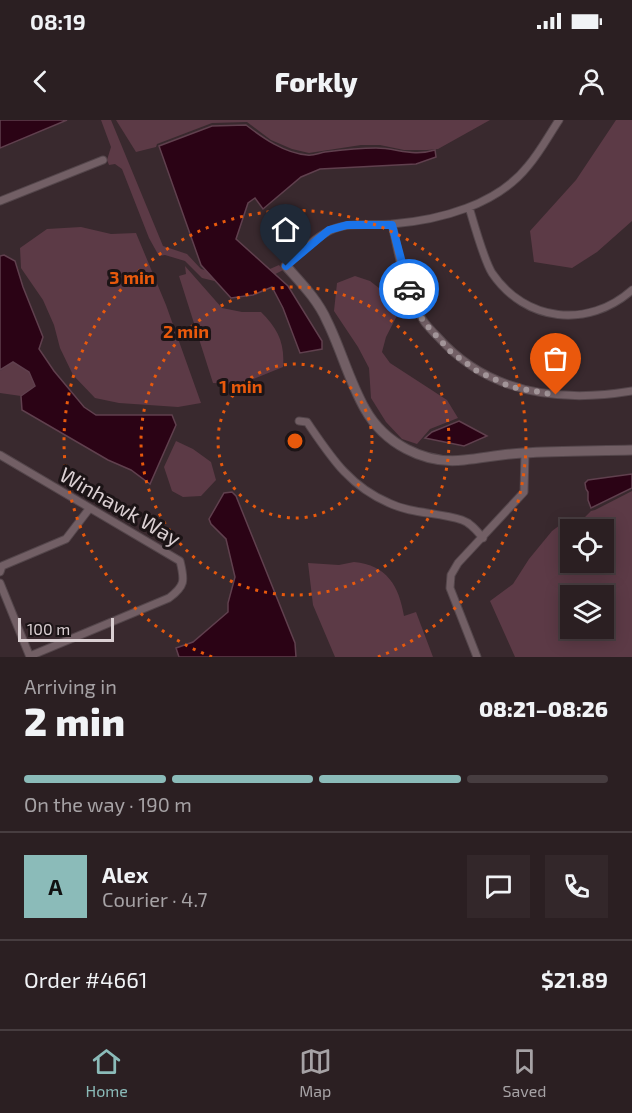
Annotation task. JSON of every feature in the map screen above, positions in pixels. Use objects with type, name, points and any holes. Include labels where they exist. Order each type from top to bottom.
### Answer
[{"type":"street","points":[[559,120],[527,167],[501,190],[469,207],[430,219],[392,225],[347,225],[329,230],[286,266],[313,297],[327,319],[365,409],[378,428],[398,444],[420,455],[445,461],[525,453],[632,450]]},
{"type":"street","points":[[0,201],[103,159]]},
{"type":"street","points":[[469,207],[491,272],[511,293],[532,308],[556,316],[579,316],[602,310],[622,299],[632,290]]},
{"type":"street","points":[[392,225],[406,282],[423,321],[451,352],[477,371],[511,387],[556,395],[602,396],[632,391]]},
{"type":"street","points":[[299,421],[307,423],[336,465],[368,492],[408,510],[462,520],[474,527],[483,538]]},
{"type":"street","points":[[477,657],[450,588],[451,575],[458,563],[524,492],[525,453]]},
{"type":"street","name":"Winhawk Way","points":[[0,455],[180,561],[184,576],[180,589],[169,598],[30,657]]},
{"type":"street","points":[[0,572],[2,566],[66,539],[89,509]]},
{"type":"street","points":[[0,583],[30,657]]},
{"type":"shaded area","points":[[0,120],[67,120],[0,148]]},
{"type":"shaded area","points":[[101,120],[111,120],[163,246],[187,254],[201,269],[243,281],[279,265],[283,270],[247,289],[202,278],[185,261],[165,255],[159,256],[149,238],[122,169],[115,164],[109,165],[107,160],[111,147]]},
{"type":"shaded area","points":[[116,120],[490,120],[438,149],[404,150],[380,145],[361,145],[309,153],[271,140],[247,122],[212,123],[157,144],[156,147],[136,152]]},
{"type":"shaded area","points":[[616,120],[632,120],[632,221],[597,252],[572,268],[534,262],[530,231],[576,180]]},
{"type":"shaded area","points":[[246,125],[267,140],[298,154],[312,155],[370,148],[412,152],[435,150],[436,157],[416,164],[320,169],[301,177],[263,209],[255,198],[248,203],[236,239],[288,286],[322,341],[322,349],[300,353],[283,308],[272,287],[253,295],[231,298],[201,265],[159,146],[212,126]]},
{"type":"shaded area","points":[[81,227],[111,234],[136,233],[166,305],[201,403],[178,407],[119,403],[95,398],[73,375],[60,348],[54,325],[43,300],[21,268],[20,248],[47,229]]},
{"type":"shaded area","points":[[4,255],[15,261],[43,337],[39,349],[84,407],[96,415],[172,415],[176,425],[150,484],[131,470],[108,460],[22,410],[21,396],[35,386],[29,372],[13,362],[0,370],[0,256]]},
{"type":"shaded area","points":[[185,266],[222,308],[242,312],[261,312],[272,324],[279,337],[283,351],[283,367],[234,387],[232,384],[213,383],[179,276],[186,274]]},
{"type":"shaded area","points":[[355,276],[370,281],[402,306],[386,337],[382,352],[390,363],[447,400],[458,418],[430,429],[417,444],[402,439],[386,422],[371,398],[369,368],[334,311],[337,283]]},
{"type":"shaded area","points":[[13,362],[29,372],[35,386],[21,396],[0,393],[0,371]]},
{"type":"shaded area","points":[[459,421],[487,436],[464,446],[425,438],[432,432]]},
{"type":"shaded area","points":[[176,441],[193,449],[211,462],[216,480],[201,496],[183,497],[172,491],[164,467]]},
{"type":"shaded area","points":[[632,474],[632,488],[591,508],[585,483],[588,480]]},
{"type":"shaded area","points":[[632,491],[632,657],[515,657],[490,601],[513,584],[529,559],[552,531],[560,525],[560,573],[614,573],[614,519],[568,519],[584,518],[591,511]]},
{"type":"shaded area","points":[[232,492],[236,496],[295,643],[296,657],[179,657],[176,648],[193,642],[228,612],[235,577],[226,539],[209,519],[224,493]]},
{"type":"shaded area","points":[[354,562],[375,567],[390,579],[399,595],[404,616],[416,612],[433,657],[335,657],[313,605],[308,563],[339,565]]},
{"type":"way so far","points":[[409,289],[423,321],[451,352],[477,371],[511,387],[556,395]]},
{"type":"route","points":[[286,266],[329,230],[347,225],[392,225],[409,289]]}]
